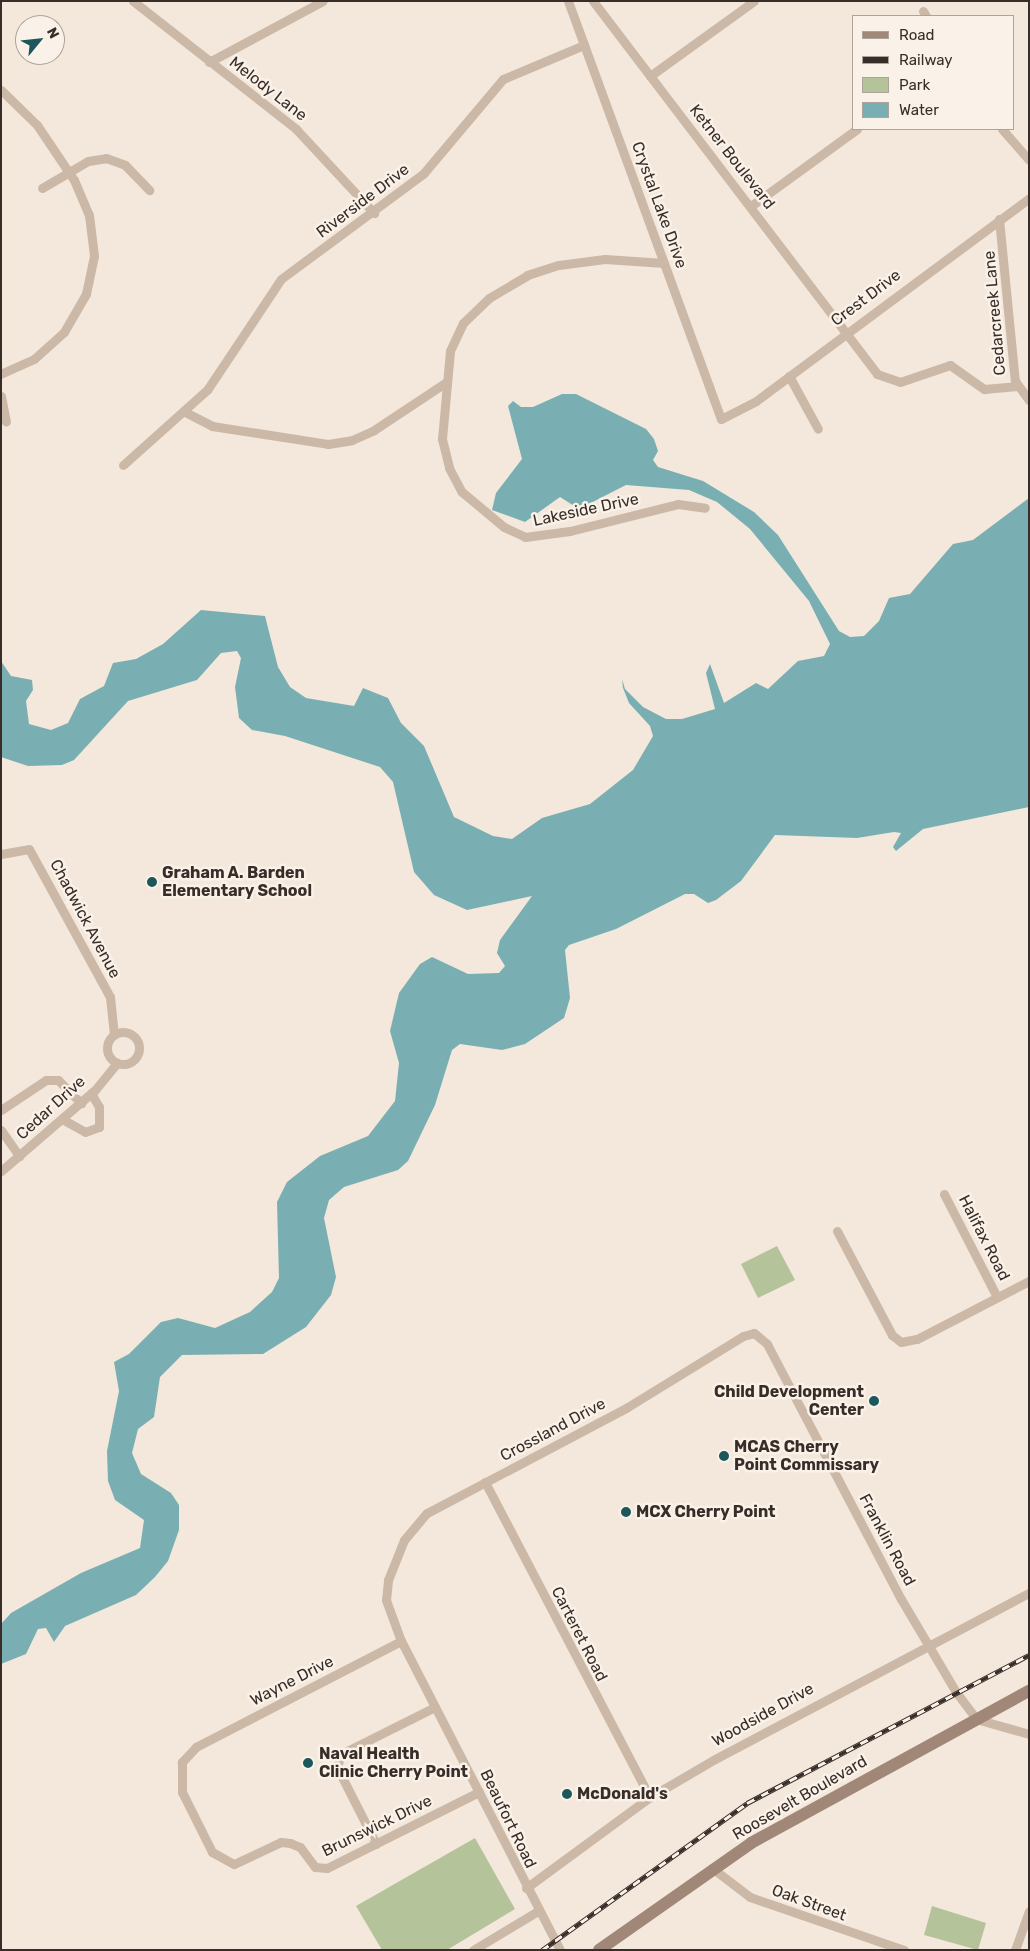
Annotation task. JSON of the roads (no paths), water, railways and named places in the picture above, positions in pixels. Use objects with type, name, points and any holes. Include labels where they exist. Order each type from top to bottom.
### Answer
[{"type":"street","name":"Melody Lane","points":[[133,1],[296,129],[374,213]]},
{"type":"street","points":[[209,62],[323,1]]},
{"type":"street","name":"Crystal Lake Drive","points":[[568,1],[720,419]]},
{"type":"street","name":"Ketner Boulevard","points":[[593,1],[751,206],[877,374],[900,382],[950,365],[984,389],[1018,386]]},
{"type":"street","points":[[650,76],[754,1]]},
{"type":"street","name":"Riverside Drive","points":[[123,465],[185,412],[210,385],[282,279],[374,213],[423,174],[503,79],[584,45]]},
{"type":"street","points":[[1,90],[37,126],[69,171],[92,228],[89,283],[72,320],[55,342],[34,359],[1,374]]},
{"type":"street","points":[[751,206],[857,130]]},
{"type":"street","points":[[1003,130],[1029,160]]},
{"type":"street","points":[[42,188],[69,171],[94,159],[113,159],[149,190]]},
{"type":"street","name":"Crest Drive","points":[[720,419],[740,412],[846,331],[1029,198]]},
{"type":"street","name":"Cedarcreek Lane","points":[[999,219],[1018,386],[1029,400]]},
{"type":"street","name":"Lakeside Drive","points":[[664,263],[587,260],[548,268],[510,285],[464,323],[450,351],[445,383],[442,439],[454,481],[477,506],[514,533],[536,538],[678,504],[705,508]]},
{"type":"street","points":[[789,376],[818,429]]},
{"type":"street","points":[[185,412],[212,426],[328,444],[352,440],[374,430],[445,383]]},
{"type":"street","points":[[1,396],[6,422]]},
{"type":"street","name":"Chadwick Avenue","points":[[1,854],[29,849],[110,997],[114,1034]]},
{"type":"street","points":[[114,1034],[107,1051],[117,1063]]},
{"type":"street","name":"Cedar Drive","points":[[1,1171],[91,1094],[117,1063],[134,1061],[140,1047],[131,1034],[114,1034]]},
{"type":"street","points":[[1,1110],[46,1080],[58,1080],[81,1102]]},
{"type":"street","points":[[62,1119],[85,1132],[99,1126],[99,1107],[91,1094]]},
{"type":"street","points":[[1,1130],[20,1156]]},
{"type":"street","name":"Halifax Road","points":[[944,1194],[997,1297]]},
{"type":"street","points":[[837,1231],[892,1335],[900,1342],[917,1339],[1029,1281]]},
{"type":"street","name":"Crossland Drive","points":[[386,1591],[398,1550],[418,1521],[485,1482],[626,1408],[743,1336],[754,1333],[767,1344]]},
{"type":"street","name":"Franklin Road","points":[[767,1344],[927,1646],[976,1719]]},
{"type":"street","name":"Carteret Road","points":[[485,1482],[650,1797]]},
{"type":"street","name":"Beaufort Road","points":[[386,1591],[388,1610],[401,1641],[526,1888],[560,1950]]},
{"type":"street","name":"Woodside Drive","points":[[526,1888],[650,1797],[740,1744],[1029,1592]]},
{"type":"street","name":"Wayne Drive","points":[[196,1747],[401,1641]]},
{"type":"street","name":"Roosevelt Boulevard","points":[[599,1950],[712,1868],[788,1821],[1029,1691]]},
{"type":"street","points":[[376,1844],[337,1766],[340,1754],[436,1707]]},
{"type":"street","points":[[976,1719],[1029,1734]]},
{"type":"street","name":"Brunswick Drive","points":[[196,1747],[179,1770],[182,1792],[212,1852],[222,1860],[234,1864],[281,1842],[300,1847],[321,1869],[376,1844],[479,1792]]},
{"type":"street","name":"Oak Street","points":[[712,1868],[750,1897],[904,1950]]},
{"type":"street","points":[[1016,1950],[1029,1910]]},
{"type":"street","points":[[473,1950],[538,1911]]},
{"type":"water","points":[[562,394],[576,394],[646,429],[654,439],[658,451],[653,460],[658,467],[703,481],[754,512],[778,535],[839,631],[850,637],[864,636],[879,621],[889,598],[910,594],[953,544],[973,540],[1029,498],[1029,807],[923,829],[896,851],[893,847],[901,833],[894,832],[857,838],[775,835],[741,881],[716,900],[708,903],[694,894],[685,894],[616,929],[569,945],[565,950],[570,998],[564,1018],[525,1044],[502,1050],[460,1044],[452,1050],[435,1105],[408,1161],[398,1170],[344,1187],[329,1200],[324,1218],[336,1277],[331,1295],[306,1327],[263,1354],[182,1355],[160,1377],[154,1417],[138,1429],[132,1453],[141,1474],[171,1493],[179,1505],[179,1530],[168,1561],[136,1595],[65,1626],[54,1642],[46,1628],[38,1629],[26,1654],[1,1664],[1,1624],[11,1613],[81,1573],[140,1548],[144,1520],[115,1500],[108,1481],[107,1451],[119,1391],[114,1362],[129,1354],[161,1322],[178,1318],[215,1328],[250,1312],[272,1292],[279,1278],[277,1202],[287,1182],[320,1156],[368,1136],[395,1101],[399,1063],[390,1031],[399,993],[420,964],[432,957],[468,974],[499,973],[505,966],[497,953],[500,940],[532,896],[467,910],[434,895],[414,872],[393,782],[380,767],[285,736],[252,730],[239,718],[235,687],[241,658],[237,651],[221,653],[197,680],[128,701],[74,760],[62,765],[28,766],[1,757],[1,661],[11,676],[32,680],[33,690],[26,701],[29,724],[51,730],[68,723],[80,699],[104,686],[113,663],[136,659],[163,644],[201,610],[265,616],[278,667],[290,687],[306,698],[354,706],[363,688],[388,698],[401,723],[424,746],[454,817],[493,836],[512,839],[542,818],[590,804],[633,770],[653,736],[650,726],[629,703],[623,688],[622,679],[625,689],[643,707],[666,719],[682,719],[715,709],[706,673],[710,664],[724,703],[756,683],[768,689],[798,661],[824,656],[830,644],[809,601],[750,529],[717,502],[689,490],[626,485],[579,509],[560,497],[525,522],[492,510],[496,493],[522,459],[508,406],[513,401],[521,407],[533,407]]},
{"type":"railway","points":[[542,1950],[747,1803],[1029,1655]]},
{"type":"place","name":"Graham A. Barden Elementary School","points":[[152,882]]},
{"type":"place","name":"Child Development Center","points":[[874,1401]]},
{"type":"place","name":"MCAS Cherry Point Commissary","points":[[724,1456]]},
{"type":"place","name":"MCX Cherry Point","points":[[626,1512]]},
{"type":"place","name":"Naval Health Clinic Cherry Point","points":[[308,1763]]},
{"type":"place","name":"McDonald's","points":[[567,1794]]}]
